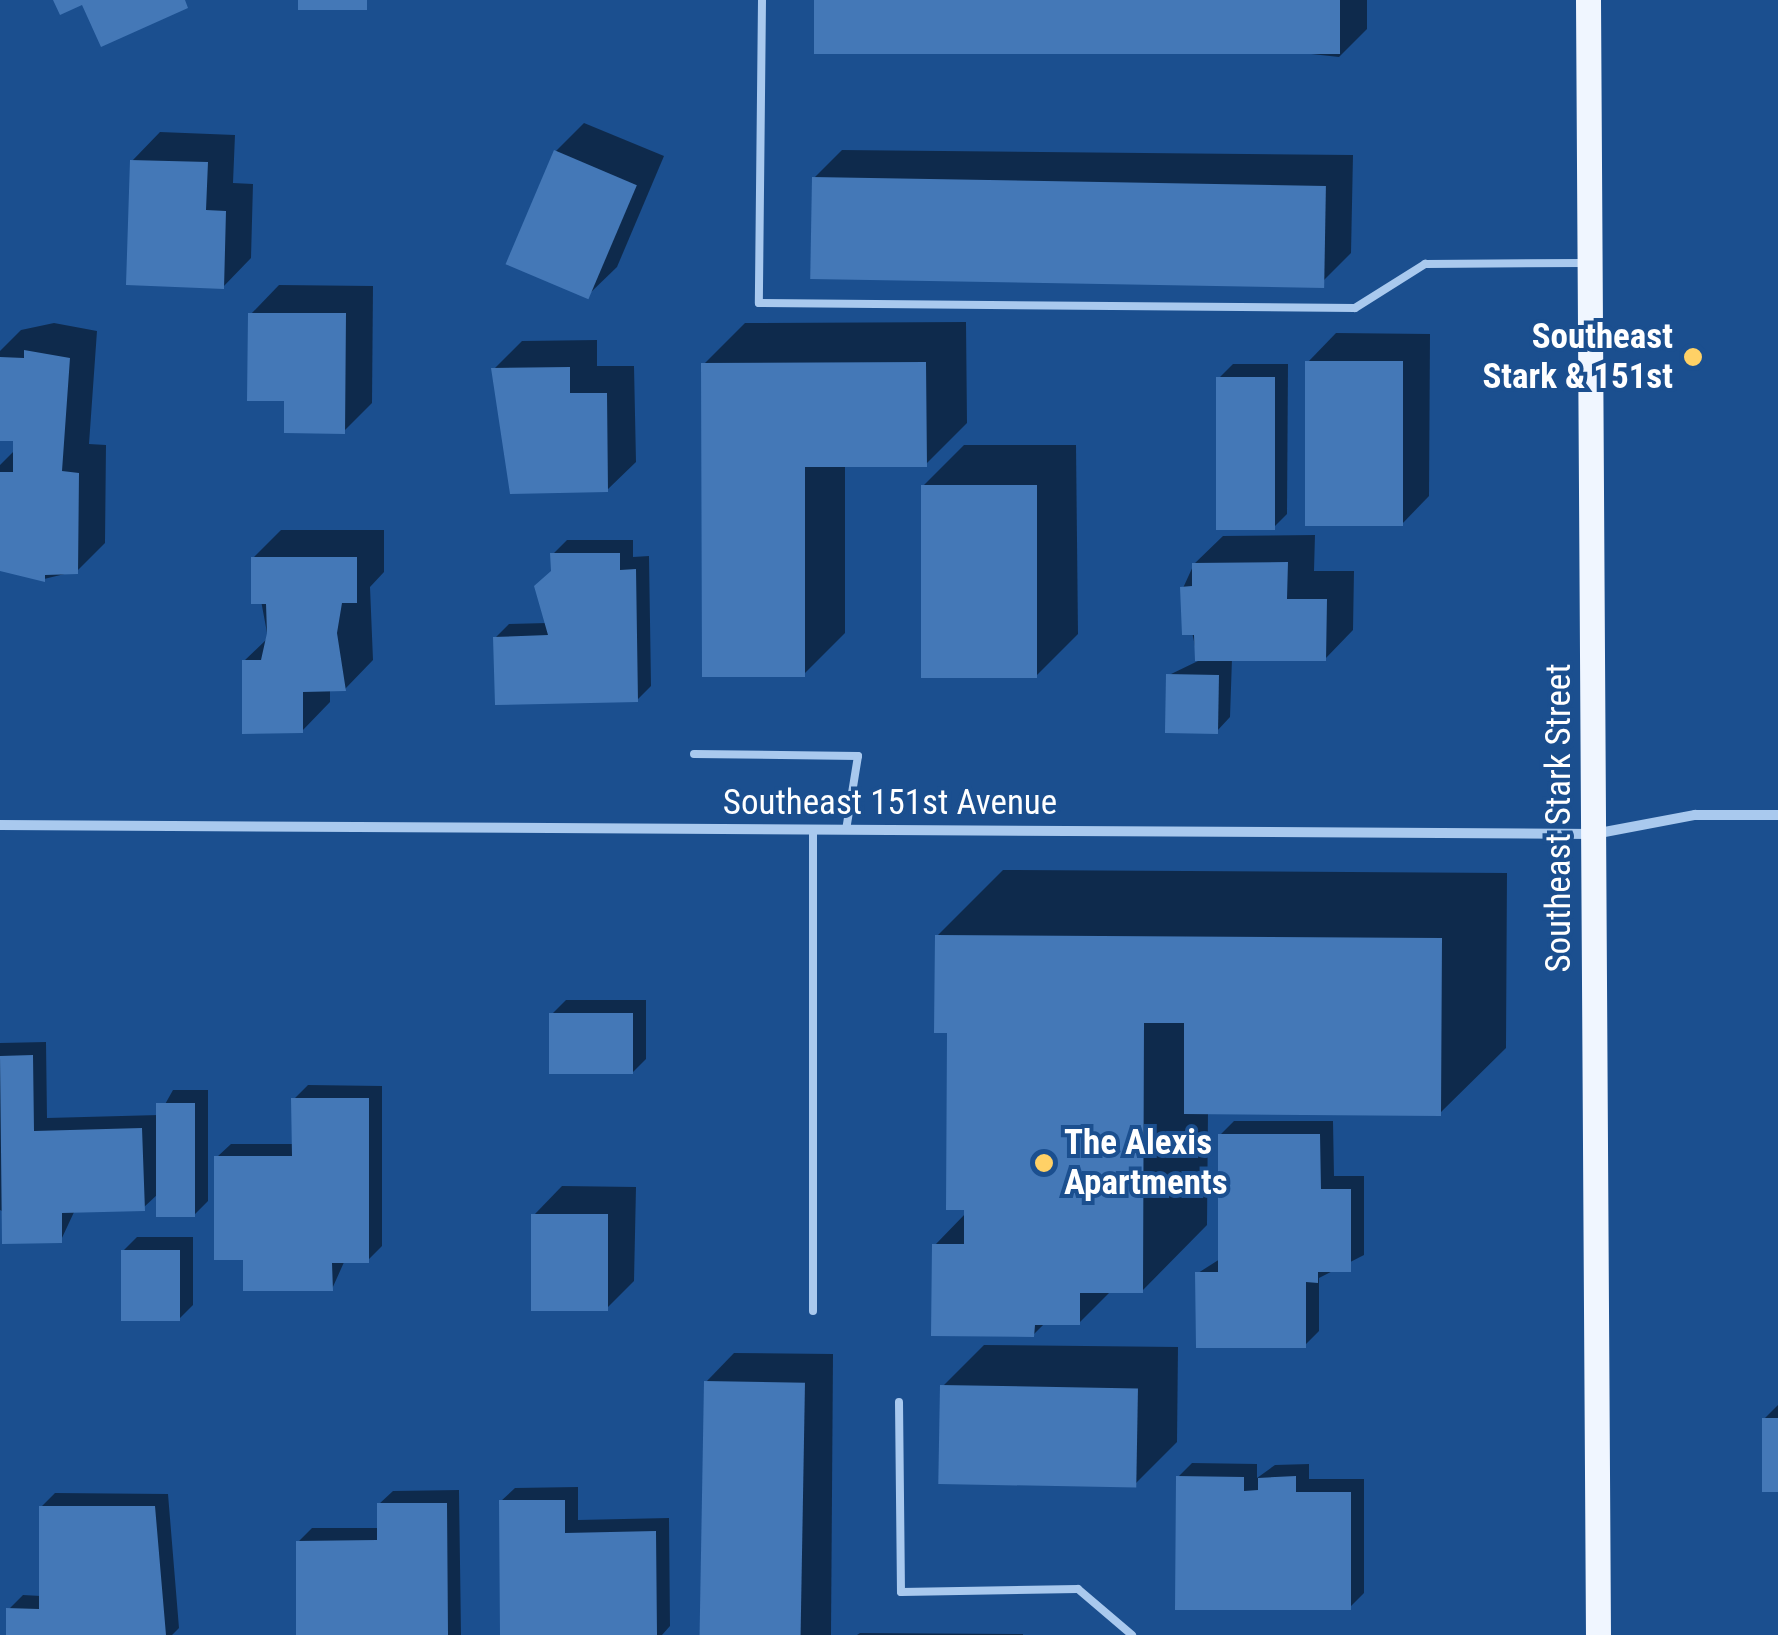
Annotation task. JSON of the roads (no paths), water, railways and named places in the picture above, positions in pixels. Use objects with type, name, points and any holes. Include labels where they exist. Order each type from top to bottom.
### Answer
[{"type":"main road","name":"Southeast Stark Street","points":[[1588,0],[1598,1635]]},
{"type":"street","name":"Southeast 151st Avenue","points":[[0,825],[1594,834],[1695,815],[1778,815]]},
{"type":"lane","points":[[762,0],[759,304],[1354,308],[1425,264],[1590,263]]},
{"type":"lane","points":[[694,754],[858,756],[846,830]]},
{"type":"lane","points":[[813,830],[813,1312]]},
{"type":"lane","points":[[900,1402],[900,1592],[1078,1588],[1132,1635]]},
{"type":"place","name":"Southeast Stark & 151st","points":[[1693,357]]},
{"type":"place","name":"The Alexis Apartments","points":[[1044,1163]]}]
